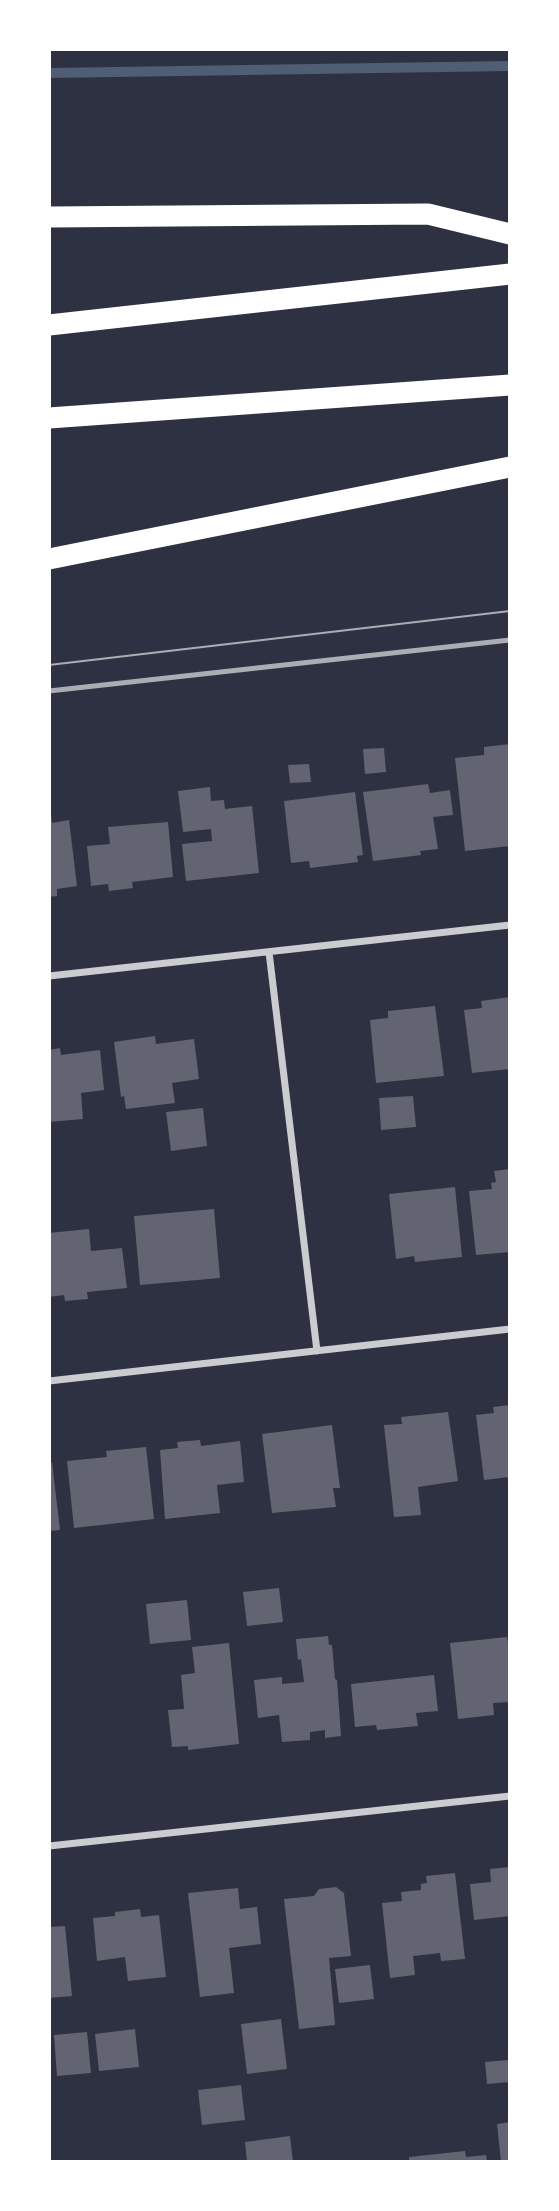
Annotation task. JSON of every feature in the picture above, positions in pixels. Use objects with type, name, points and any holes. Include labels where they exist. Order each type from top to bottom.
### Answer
[{"type":"highway","points":[[49,217],[428,214],[510,234]]},
{"type":"highway","points":[[49,325],[510,274]]},
{"type":"highway","points":[[49,418],[510,385]]},
{"type":"highway","points":[[49,559],[510,467]]},
{"type":"street","points":[[49,976],[510,925]]},
{"type":"street","points":[[269,952],[317,1351]]},
{"type":"street","points":[[49,1381],[510,1329]]},
{"type":"street","points":[[49,1846],[510,1796]]},
{"type":"building","points":[[510,744],[510,846],[465,851],[455,758],[484,755],[484,747]]},
{"type":"building","points":[[384,748],[386,772],[365,774],[363,749]]},
{"type":"building","points":[[309,764],[311,782],[290,783],[288,765]]},
{"type":"building","points":[[428,784],[430,793],[450,790],[453,815],[433,817],[438,849],[420,851],[421,855],[373,861],[363,792]]},
{"type":"building","points":[[210,787],[211,801],[224,800],[225,809],[252,806],[259,873],[186,881],[182,844],[212,841],[211,829],[183,832],[178,791]]},
{"type":"building","points":[[355,792],[363,855],[357,856],[358,862],[310,868],[309,861],[291,863],[284,801]]},
{"type":"building","points":[[49,815],[52,823],[69,820],[77,886],[57,889],[57,896],[49,897]]},
{"type":"building","points":[[168,822],[173,877],[132,882],[133,888],[109,891],[108,884],[91,886],[87,846],[110,844],[108,827]]},
{"type":"building","points":[[510,997],[510,1069],[472,1073],[464,1010],[482,1008],[481,1001]]},
{"type":"building","points":[[435,1006],[444,1076],[376,1083],[370,1020],[388,1018],[388,1011]]},
{"type":"building","points":[[155,1036],[156,1044],[194,1039],[199,1079],[172,1083],[175,1103],[126,1109],[124,1096],[121,1097],[114,1042]]},
{"type":"building","points":[[60,1048],[61,1055],[100,1050],[104,1090],[81,1093],[83,1119],[49,1122],[49,1050]]},
{"type":"building","points":[[413,1096],[416,1127],[381,1130],[379,1098]]},
{"type":"building","points":[[203,1108],[207,1146],[171,1151],[166,1112]]},
{"type":"building","points":[[510,1169],[510,1252],[476,1255],[469,1191],[492,1189],[491,1183],[496,1182],[494,1171]]},
{"type":"building","points":[[455,1187],[462,1257],[415,1262],[414,1256],[396,1259],[389,1194]]},
{"type":"building","points":[[214,1209],[220,1278],[140,1285],[134,1216]]},
{"type":"building","points":[[89,1229],[91,1251],[122,1248],[127,1288],[87,1292],[88,1299],[65,1301],[64,1295],[49,1297],[49,1233]]},
{"type":"building","points":[[510,1405],[510,1477],[484,1480],[476,1415],[494,1413],[493,1407]]},
{"type":"building","points":[[448,1412],[458,1481],[418,1487],[421,1515],[394,1517],[384,1425],[402,1424],[401,1417]]},
{"type":"building","points":[[332,1425],[340,1488],[333,1488],[336,1507],[272,1513],[262,1434]]},
{"type":"building","points":[[200,1440],[201,1446],[240,1441],[244,1482],[217,1485],[220,1513],[165,1519],[160,1450],[178,1448],[177,1442]]},
{"type":"building","points":[[146,1447],[154,1519],[74,1528],[67,1461],[107,1457],[106,1451]]},
{"type":"building","points":[[52,1462],[60,1530],[49,1531],[49,1463]]},
{"type":"building","points":[[279,1588],[283,1622],[247,1626],[243,1592]]},
{"type":"building","points":[[187,1600],[191,1640],[150,1644],[146,1604]]},
{"type":"building","points":[[328,1636],[329,1645],[332,1645],[337,1680],[341,1736],[325,1738],[325,1730],[310,1732],[310,1740],[282,1742],[279,1715],[258,1718],[254,1680],[282,1677],[282,1684],[304,1682],[296,1639]]},
{"type":"building","points":[[507,1637],[510,1702],[493,1703],[494,1715],[458,1719],[450,1643]]},
{"type":"building","points":[[229,1643],[239,1744],[188,1750],[188,1746],[172,1747],[168,1710],[184,1709],[181,1675],[195,1673],[192,1647]]},
{"type":"building","points":[[434,1675],[438,1711],[416,1713],[418,1726],[377,1730],[376,1725],[355,1727],[351,1684]]},
{"type":"building","points":[[510,1867],[510,1916],[474,1920],[470,1884],[491,1882],[490,1869]]},
{"type":"building","points":[[455,1873],[465,1959],[441,1961],[440,1953],[413,1956],[415,1975],[390,1978],[382,1903],[402,1901],[401,1892],[421,1890],[421,1884],[427,1883],[426,1876]]},
{"type":"building","points":[[336,1887],[344,1893],[351,1956],[329,1958],[335,2025],[299,2029],[284,1899],[314,1896],[319,1889]]},
{"type":"building","points":[[238,1888],[240,1909],[257,1907],[261,1944],[229,1948],[234,1993],[200,1997],[188,1893]]},
{"type":"building","points":[[140,1909],[141,1917],[159,1915],[166,1977],[128,1981],[125,1957],[97,1961],[93,1918],[115,1916],[115,1912]]},
{"type":"building","points":[[65,1926],[72,1996],[49,1998],[49,1927]]},
{"type":"building","points":[[370,1965],[374,1999],[339,2003],[335,1969]]},
{"type":"building","points":[[281,2019],[287,2069],[247,2074],[241,2024]]},
{"type":"building","points":[[135,2029],[139,2067],[99,2071],[95,2034]]},
{"type":"building","points":[[87,2032],[91,2073],[57,2076],[54,2035]]},
{"type":"building","points":[[508,2060],[510,2082],[487,2084],[485,2062]]},
{"type":"building","points":[[241,2085],[245,2120],[202,2125],[198,2090]]},
{"type":"building","points":[[510,2122],[510,2162],[501,2162],[497,2124]]},
{"type":"building","points":[[290,2136],[293,2162],[247,2162],[245,2142]]},
{"type":"building","points":[[465,2151],[466,2157],[486,2155],[487,2162],[409,2162],[409,2157]]},
{"type":"waterway","points":[[49,73],[510,66]]},
{"type":"tram line","points":[[49,665],[510,611]]},
{"type":"railway","points":[[49,691],[510,640]]}]
